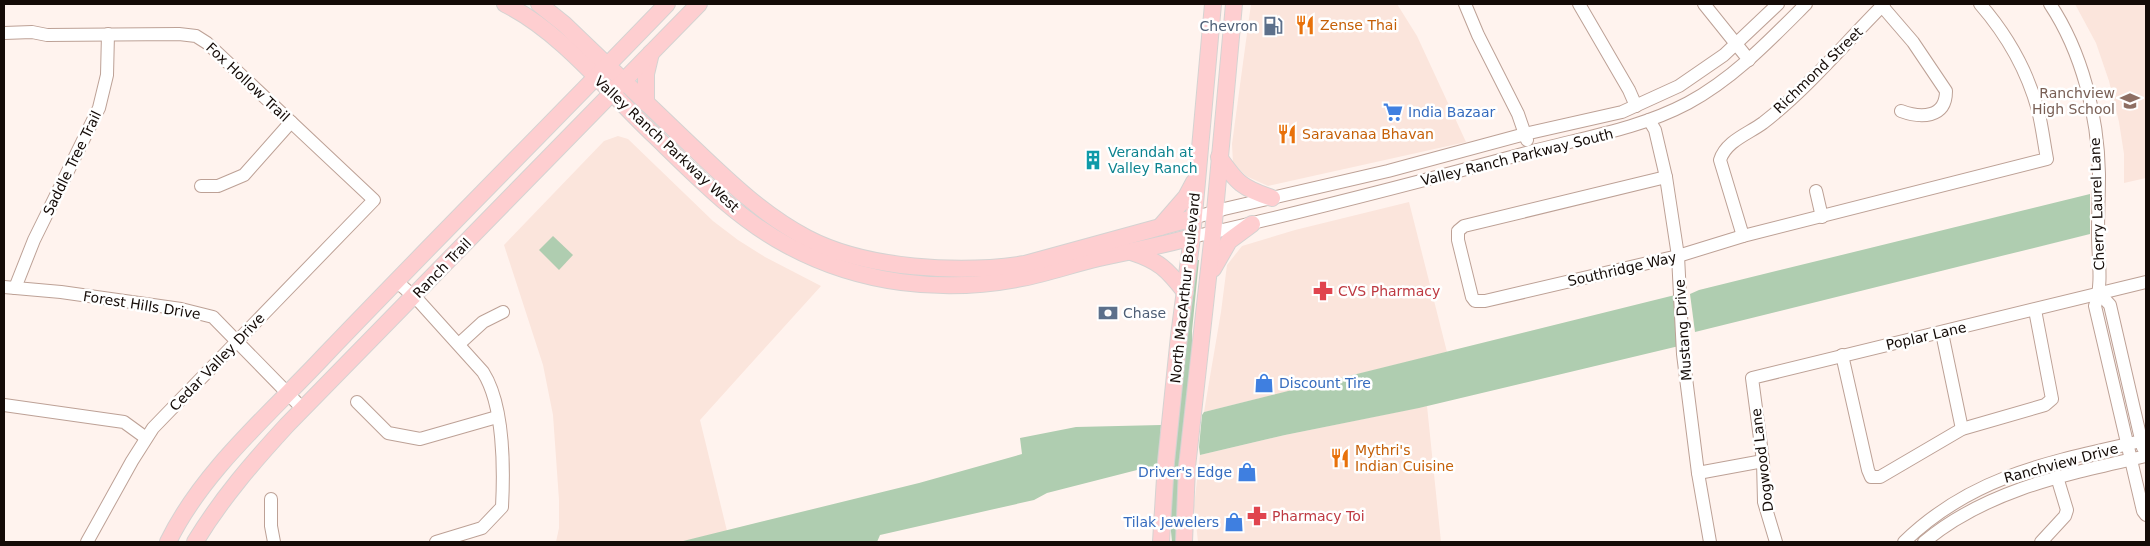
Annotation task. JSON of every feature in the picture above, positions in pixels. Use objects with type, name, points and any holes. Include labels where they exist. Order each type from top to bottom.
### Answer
[{"type":"main road","name":"Valley Ranch Parkway West","points":[[505,4],[520,11],[601,71],[624,81],[742,193],[775,228]]},
{"type":"main road","name":"Valley Ranch Parkway West","points":[[539,4],[564,24],[601,71],[612,94],[630,113],[732,207],[775,228],[807,238],[848,255],[933,268],[967,276],[1020,278],[1192,237]]},
{"type":"main road","name":"Ranch Trail","points":[[168,542],[191,502],[221,463],[667,4]]},
{"type":"main road","name":"Ranch Trail","points":[[195,542],[207,522],[246,470],[302,408],[699,4]]},
{"type":"main road","points":[[1213,7],[1233,9]]},
{"type":"main road","name":"North MacArthur Boulevard","points":[[1161,542],[1164,486],[1194,218],[1213,7]]},
{"type":"main road","name":"North MacArthur Boulevard","points":[[1184,542],[1187,467],[1213,232],[1233,9]]},
{"type":"main road","points":[[646,103],[646,74],[651,54]]},
{"type":"main road","points":[[587,119],[608,111],[630,113]]},
{"type":"main road","points":[[502,206],[498,197],[508,177],[526,157],[537,136]]},
{"type":"main road","points":[[1219,157],[1237,181],[1253,191],[1272,198]]},
{"type":"main road","points":[[1160,227],[1186,197],[1197,176]]},
{"type":"main road","name":"Valley Ranch Parkway West","points":[[967,276],[998,268],[1025,264],[1194,218]]},
{"type":"main road","points":[[1208,278],[1229,241],[1252,224]]},
{"type":"main road","points":[[1131,252],[1155,260],[1165,267],[1185,292]]},
{"type":"street","points":[[1465,4],[1482,44],[1518,114],[1531,151]]},
{"type":"street","points":[[1579,4],[1629,90],[1636,106]]},
{"type":"street","points":[[1704,4],[1749,60]]},
{"type":"street","name":"Valley Ranch Parkway South","points":[[1194,218],[1214,211],[1388,171],[1525,134],[1622,112],[1679,86],[1724,55],[1778,4]]},
{"type":"street","name":"Valley Ranch Parkway South","points":[[1192,237],[1391,190],[1531,151],[1629,128],[1688,103],[1735,71],[1749,60],[1806,4]]},
{"type":"street","name":"Southridge Way","points":[[1666,177],[1464,226],[1458,231],[1458,240],[1470,294],[1475,301],[1480,301],[1678,256],[1743,236],[2047,159],[2038,111],[2025,72],[2010,44],[1980,4]]},
{"type":"street","name":"Cherry Laurel Lane","points":[[2050,4],[2059,17],[2078,60],[2093,119],[2099,173],[2098,235],[2100,294],[2095,306],[2129,460],[2143,511],[2146,515]]},
{"type":"street","points":[[1883,5],[1914,42],[1946,91],[1946,101],[1941,109],[1926,116],[1914,116],[1900,111]]},
{"type":"street","name":"Richmond Street","points":[[1743,236],[1720,160],[1723,150],[1763,122],[1804,87],[1883,5]]},
{"type":"street","name":"Fox Hollow Trail","points":[[4,32],[32,32],[46,35],[196,36],[207,43],[374,200]]},
{"type":"street","name":"Saddle Tree Trail","points":[[10,288],[100,108],[106,75],[108,34]]},
{"type":"street","name":"Mustang Drive","points":[[1649,120],[1655,130],[1666,177],[1678,256],[1683,354],[1698,473],[1710,542]]},
{"type":"street","points":[[200,186],[218,186],[244,175],[291,122]]},
{"type":"street","points":[[1388,171],[1391,190]]},
{"type":"street","points":[[1816,192],[1822,216]]},
{"type":"street","name":"Cedar Valley Drive","points":[[86,542],[153,428],[374,200]]},
{"type":"street","points":[[396,281],[414,296],[441,328],[459,344],[489,383],[497,417],[504,467],[502,507],[482,528],[436,542]]},
{"type":"street","name":"Poplar Lane","points":[[1752,378],[2146,282]]},
{"type":"street","name":"Forest Hills Drive","points":[[10,288],[61,292],[181,309],[213,317],[302,408]]},
{"type":"street","points":[[2100,294],[2110,305],[2144,441],[2146,459]]},
{"type":"street","points":[[1842,355],[1871,477],[1880,477],[1962,430],[2045,405],[2052,399],[2035,310]]},
{"type":"street","points":[[459,344],[483,322],[503,312]]},
{"type":"street","points":[[1942,333],[1962,430]]},
{"type":"street","name":"Dogwood Lane","points":[[1752,378],[1763,461],[1764,502],[1776,542]]},
{"type":"street","points":[[357,402],[388,433],[420,439],[497,417]]},
{"type":"street","points":[[4,405],[124,422],[146,438]]},
{"type":"street","name":"Ranchview Drive","points":[[1904,542],[1941,510],[1967,494],[2001,478],[2028,469],[2144,441]]},
{"type":"street","name":"Ranchview Drive","points":[[1924,542],[1950,523],[1997,498],[2037,482],[2129,460],[2146,459]]},
{"type":"street","points":[[1698,473],[1763,461]]},
{"type":"street","points":[[2041,542],[2065,516],[2066,510],[2057,477]]},
{"type":"street","points":[[271,499],[271,526],[274,542]]},
{"type":"street","points":[[1941,510],[1950,523]]},
{"type":"shaded area","points":[[1251,4],[1397,4],[1417,36],[1466,142],[1268,186],[1246,176],[1233,163],[1232,144]]},
{"type":"shaded area","name":"Ranchview High School","points":[[2075,4],[2146,4],[2146,178],[2124,183],[2124,154],[2119,122],[2109,81],[2096,43]]},
{"type":"shaded area","points":[[618,136],[628,139],[713,221],[738,240],[765,257],[821,286],[700,420],[727,531],[679,542],[556,542],[559,528],[559,500],[553,415],[543,365],[504,245],[604,141]]},
{"type":"shaded area","points":[[1409,202],[1447,352],[1204,412],[1227,265],[1242,246],[1295,230]]},
{"type":"shaded area","points":[[1427,406],[1441,542],[1198,542],[1194,506],[1200,455],[1285,435]]},
{"type":"green space","points":[[2090,194],[2090,234],[1695,332],[1690,294],[1699,290]]},
{"type":"green space","points":[[553,236],[573,255],[559,270],[539,250]]},
{"type":"green space","points":[[1194,260],[1199,260],[1192,331],[1193,363],[1178,542],[1172,542],[1169,510]]},
{"type":"green space","points":[[1675,295],[1679,346],[1419,408],[1285,435],[1200,455],[1199,447],[1202,415],[1204,412]]},
{"type":"green space","points":[[1161,425],[1158,472],[1137,470],[1047,493],[1034,500],[880,535],[877,542],[679,542],[919,483],[1022,454],[1020,438],[1076,427]]},
{"type":"place","name":"Zense Thai","points":[[1305,25]]},
{"type":"place","name":"Chevron","points":[[1273,26]]},
{"type":"place","name":"Ranchview High School","points":[[2130,101]]},
{"type":"place","name":"India Bazaar","points":[[1393,112]]},
{"type":"place","name":"Saravanaa Bhavan","points":[[1287,134]]},
{"type":"place","name":"Verandah at Valley Ranch","points":[[1093,160]]},
{"type":"place","name":"CVS Pharmacy","points":[[1323,291]]},
{"type":"place","name":"Chase","points":[[1108,313]]},
{"type":"place","name":"Discount Tire","points":[[1264,383]]},
{"type":"place","name":"Mythri's Indian Cuisine","points":[[1340,458]]},
{"type":"place","name":"Driver's Edge","points":[[1247,472]]},
{"type":"place","name":"Pharmacy Toi","points":[[1257,516]]},
{"type":"place","name":"Tilak Jewelers","points":[[1234,522]]}]
